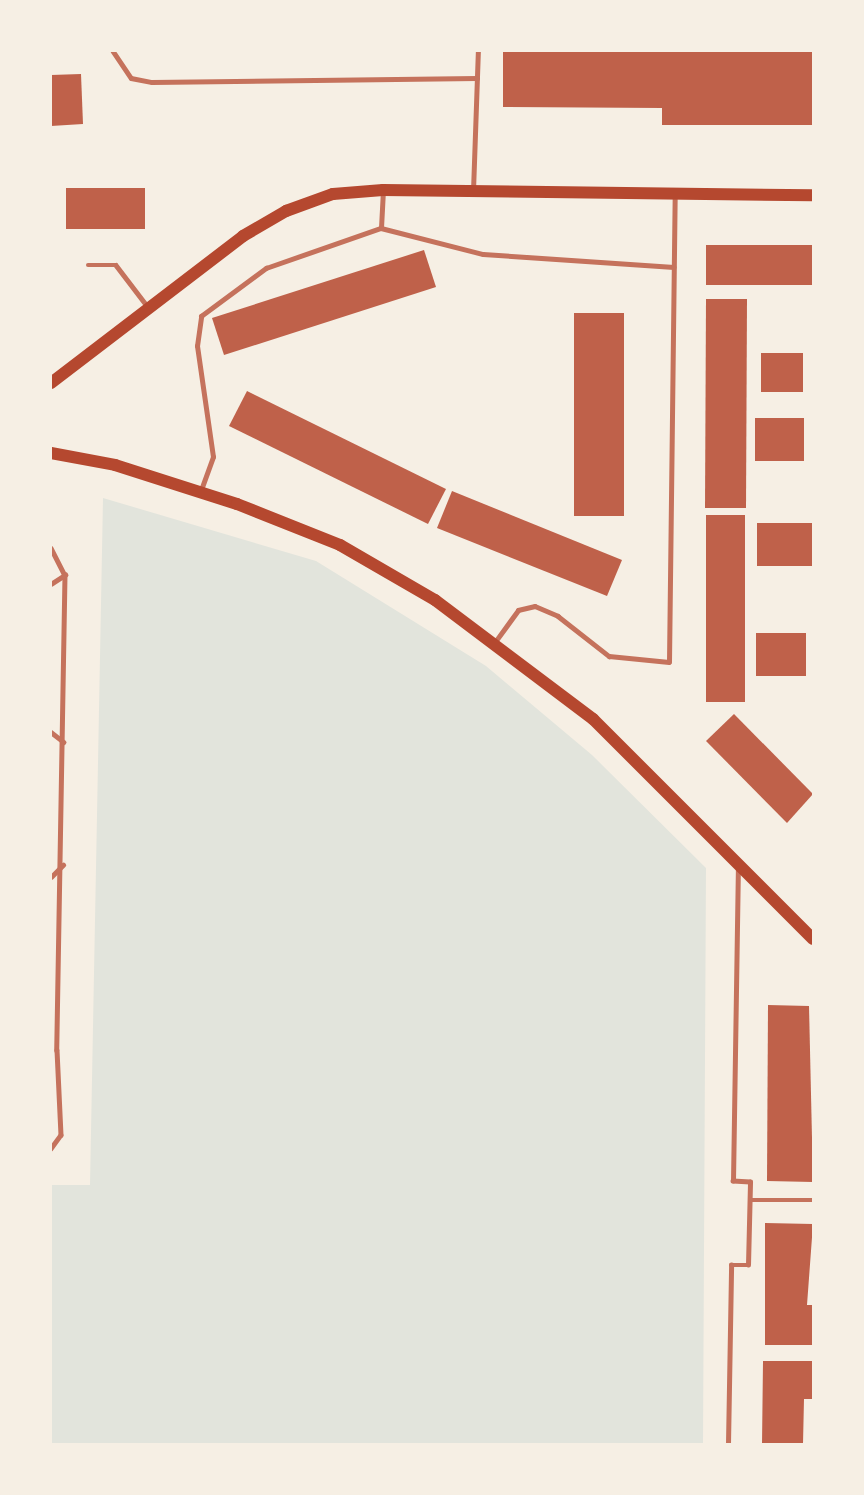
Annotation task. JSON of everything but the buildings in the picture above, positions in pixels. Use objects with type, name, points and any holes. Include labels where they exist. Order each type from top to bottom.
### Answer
[{"type":"main road","points":[[51,383],[148,307],[286,211],[333,194],[383,190],[813,195]]},
{"type":"main road","points":[[51,453],[200,491],[340,545],[495,642],[593,719],[738,867],[813,937]]},
{"type":"lane","points":[[113,51],[131,78],[152,82],[477,78]]},
{"type":"lane","points":[[473,191],[478,51]]},
{"type":"lane","points":[[381,228],[383,190]]},
{"type":"lane","points":[[495,642],[518,610],[534,606],[558,616],[609,656],[669,662],[675,193]]},
{"type":"lane","points":[[200,491],[213,457],[197,346],[201,316],[266,268],[381,228],[483,254],[674,267]]},
{"type":"lane","points":[[88,265],[116,265],[148,307]]},
{"type":"lane","points":[[51,548],[65,575],[63,865],[57,1050],[61,1135],[51,1149]]},
{"type":"lane","points":[[51,584],[65,575]]},
{"type":"lane","points":[[51,732],[64,742]]},
{"type":"lane","points":[[51,877],[63,865]]},
{"type":"lane","points":[[728,1444],[731,1265],[748,1265],[750,1200],[750,1182],[733,1181],[738,867]]},
{"type":"lane","points":[[51,1044],[57,1050]]},
{"type":"lane","points":[[750,1200],[813,1200]]},
{"type":"shaded area","points":[[103,498],[316,561],[486,666],[592,755],[706,868],[703,1444],[51,1444],[51,1185],[90,1185]]}]
